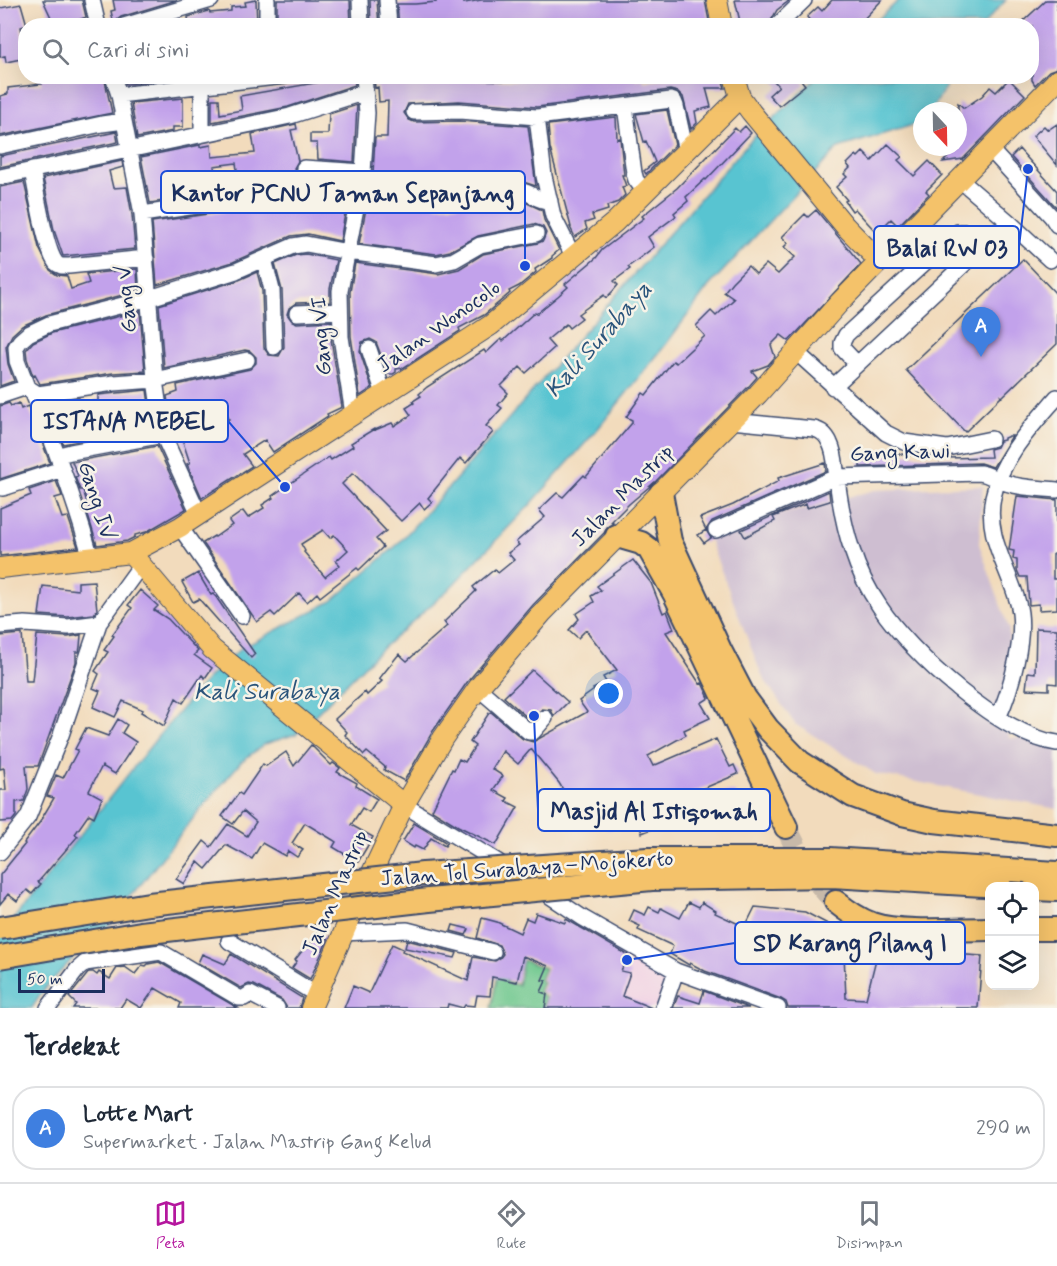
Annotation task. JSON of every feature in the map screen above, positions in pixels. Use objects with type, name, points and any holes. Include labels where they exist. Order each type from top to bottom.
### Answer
[{"type":"highway","points":[[661,493],[670,541],[720,650],[745,698],[768,729],[800,762],[853,795],[902,814],[934,821],[1057,835]]},
{"type":"highway","points":[[610,543],[641,543],[654,555],[786,827]]},
{"type":"highway","name":"Jalan Tol Surabaya–Mojokerto","points":[[0,928],[149,904],[400,876],[650,869],[830,860],[1057,873]]},
{"type":"highway","name":"Jalan Tol Surabaya–Mojokerto","points":[[0,957],[141,933],[429,900],[650,869],[985,885]]},
{"type":"highway","points":[[1039,889],[1057,890]]},
{"type":"highway","points":[[836,902],[852,915],[871,924],[890,928],[985,929]]},
{"type":"highway","points":[[1039,929],[1057,929]]},
{"type":"main road","points":[[717,0],[720,18]]},
{"type":"main road","name":"Jalan Mastrip","points":[[314,1002],[343,933],[404,805],[443,738],[478,687],[542,613],[758,394],[879,261],[1057,80]]},
{"type":"main road","points":[[737,84],[745,104],[845,226],[879,261]]},
{"type":"main road","name":"Jalan Wonocolo","points":[[136,559],[199,514],[491,325],[615,222],[686,152],[745,104]]},
{"type":"main road","points":[[0,568],[90,558],[136,559],[212,649],[404,805]]},
{"type":"street","points":[[92,0],[96,18]]},
{"type":"street","points":[[177,18],[211,0]]},
{"type":"street","points":[[267,0],[267,18]]},
{"type":"street","points":[[360,0],[361,18]]},
{"type":"street","points":[[387,0],[388,18]]},
{"type":"street","points":[[785,18],[804,0]]},
{"type":"street","name":"Gang V","points":[[116,84],[142,214],[155,380],[163,435],[199,514]]},
{"type":"street","points":[[119,95],[173,84]]},
{"type":"street","points":[[196,84],[211,84]]},
{"type":"street","name":"Gang VI","points":[[353,414],[341,337],[340,291],[363,172],[367,113],[364,84]]},
{"type":"street","points":[[202,85],[202,134]]},
{"type":"street","points":[[0,177],[290,116],[365,93]]},
{"type":"street","points":[[414,112],[459,111],[537,117],[674,101],[686,152]]},
{"type":"street","points":[[625,106],[634,173],[645,193]]},
{"type":"street","points":[[537,117],[544,176],[556,225],[573,256]]},
{"type":"street","points":[[0,146],[102,124],[124,122]]},
{"type":"street","points":[[989,148],[1057,225]]},
{"type":"street","points":[[304,168],[363,172]]},
{"type":"street","points":[[32,170],[45,229],[57,263],[61,266],[69,266],[146,258]]},
{"type":"street","points":[[959,179],[1050,260]]},
{"type":"street","points":[[436,196],[521,191],[529,192],[541,201],[550,201]]},
{"type":"street","points":[[142,214],[278,194]]},
{"type":"street","points":[[833,387],[1010,222]]},
{"type":"street","points":[[858,364],[842,348],[846,334],[958,232],[970,232],[984,244]]},
{"type":"street","points":[[150,298],[236,271],[299,244],[436,264],[454,260],[480,245],[536,234]]},
{"type":"street","points":[[264,259],[272,290],[274,347]]},
{"type":"street","name":"Gang IV","points":[[90,558],[61,463],[17,361],[16,347],[28,334],[49,324],[150,298]]},
{"type":"street","points":[[297,312],[340,311]]},
{"type":"street","points":[[369,349],[384,394]]},
{"type":"street","points":[[795,351],[886,433],[898,440],[947,448],[991,438]]},
{"type":"street","points":[[0,396],[30,389],[38,393],[155,380],[247,360]]},
{"type":"street","points":[[998,718],[1009,695],[1022,637],[1018,602],[1002,562],[991,524],[993,499],[998,480],[1030,428],[1057,397]]},
{"type":"street","points":[[731,421],[822,431],[832,446],[845,528],[852,552],[879,606],[898,632],[921,656],[974,702],[1033,738],[1057,743]]},
{"type":"street","points":[[3,488],[61,463],[63,454],[163,435]]},
{"type":"street","name":"Gang Kawi","points":[[716,530],[836,477],[980,473],[1027,488],[1057,489]]},
{"type":"street","points":[[180,527],[242,616]]},
{"type":"street","points":[[610,543],[631,549],[643,556],[649,565],[766,810]]},
{"type":"street","points":[[0,852],[28,817],[61,735],[99,623],[136,559]]},
{"type":"street","points":[[0,626],[25,624],[68,627],[99,623]]},
{"type":"street","points":[[478,687],[530,732],[533,732],[545,717]]},
{"type":"street","points":[[404,805],[503,865],[583,918],[676,971],[778,1008]]},
{"type":"street","points":[[343,933],[406,930],[493,952]]},
{"type":"street","points":[[229,941],[314,1002]]},
{"type":"street","points":[[48,1008],[85,963],[160,952],[239,998],[250,994],[277,1008]]},
{"type":"street","points":[[663,1008],[676,971]]},
{"type":"shaded area","points":[[983,486],[979,544],[1009,629],[1009,738],[1057,739],[1057,809],[876,774],[795,724],[762,676],[707,534],[875,490]]},
{"type":"shaded area","points":[[613,943],[681,977],[668,1008],[592,1008]]},
{"type":"green space","points":[[523,960],[545,968],[540,980],[543,982],[539,992],[545,997],[544,1008],[491,1008],[499,969],[508,970],[506,982],[518,985]]},
{"type":"water","points":[[899,0],[1006,0],[989,18],[880,18]]},
{"type":"water","name":"Kali Surabaya","points":[[810,84],[947,84],[937,102],[913,102],[913,125],[838,148],[709,286],[667,343],[596,431],[531,504],[448,590],[376,654],[296,734],[265,744],[241,762],[199,811],[101,935],[78,953],[45,988],[32,1008],[0,1008],[0,936],[160,734],[209,677],[240,649],[332,601],[397,545],[748,143]]},
{"type":"building","points":[[43,0],[82,0],[86,17],[51,18]]},
{"type":"building","points":[[113,0],[177,0],[120,18],[112,18],[111,11],[115,10]]},
{"type":"building","points":[[256,0],[257,18],[188,18],[209,11],[210,13],[231,11],[231,7],[246,6],[245,2]]},
{"type":"building","points":[[277,0],[350,0],[351,18],[277,18]]},
{"type":"building","points":[[370,0],[377,0],[378,18],[371,18]]},
{"type":"building","points":[[435,0],[464,0],[464,3],[481,0],[705,0],[708,18],[398,18],[397,4],[436,2]]},
{"type":"building","points":[[735,0],[790,0],[777,10],[772,18],[739,18]]},
{"type":"building","points":[[832,0],[882,0],[865,18],[807,17],[818,7],[822,11]]},
{"type":"building","points":[[1046,0],[1057,0],[1057,68],[1049,71],[1039,81],[1039,18],[1027,18]]},
{"type":"building","points":[[21,4],[25,18],[18,18],[18,60],[6,62],[5,56],[0,57],[0,8]]},
{"type":"building","points":[[42,84],[106,84],[112,113],[0,136],[0,96],[8,94],[8,88]]},
{"type":"building","points":[[309,84],[355,85],[288,107],[212,122],[212,99],[219,99],[220,114],[242,110],[240,96]]},
{"type":"building","points":[[375,84],[724,84],[725,88],[706,88],[711,107],[695,111],[697,123],[691,129],[683,97],[678,92],[670,90],[537,107],[459,101],[408,104],[404,113],[409,120],[414,122],[459,121],[528,126],[536,186],[520,181],[435,186],[428,191],[426,197],[431,204],[437,206],[525,202],[542,210],[544,220],[559,250],[484,315],[459,328],[460,331],[403,368],[396,369],[393,374],[388,374],[376,342],[370,339],[362,342],[360,352],[372,388],[360,396],[351,336],[350,292],[355,263],[438,274],[459,269],[483,254],[538,243],[543,241],[546,233],[543,227],[534,224],[478,236],[450,251],[436,254],[359,244],[373,174],[375,137],[387,137],[388,101],[379,102],[378,87],[375,88]]},
{"type":"building","points":[[777,84],[805,85],[779,106],[769,95],[779,86]]},
{"type":"building","points":[[1004,84],[1014,84],[1025,95],[967,155],[967,106],[982,96],[990,87],[996,92]]},
{"type":"building","points":[[183,98],[183,127],[173,127],[173,131],[137,138],[131,103]]},
{"type":"building","points":[[357,105],[354,162],[318,159],[317,143],[310,143],[310,134],[328,134],[329,114]]},
{"type":"building","points":[[667,110],[675,145],[646,174],[644,171],[655,162],[646,141],[644,142],[636,114]]},
{"type":"building","points":[[616,117],[617,139],[620,138],[624,175],[622,175],[626,186],[622,187],[625,195],[618,202],[607,206],[608,210],[592,215],[594,220],[585,223],[587,229],[575,237],[570,227],[550,148],[548,125]]},
{"type":"building","points":[[296,124],[297,129],[291,130],[298,161],[294,168],[296,173],[302,177],[306,198],[311,198],[311,178],[351,181],[340,241],[308,234],[291,236],[233,262],[157,285],[152,222],[279,204],[284,201],[288,193],[285,188],[277,184],[240,190],[236,163],[214,166],[216,193],[150,203],[141,157],[200,145],[200,147],[211,145],[212,157],[255,153],[252,134]]},
{"type":"building","points":[[1057,124],[1057,165],[1033,136],[1044,126],[1048,130]]},
{"type":"building","points":[[745,126],[751,133],[706,180],[686,197],[688,201],[674,213],[676,216],[648,237],[654,247],[614,281],[618,285],[613,291],[606,298],[604,295],[578,314],[582,318],[569,328],[566,324],[547,340],[554,348],[526,373],[520,367],[501,386],[508,393],[498,405],[502,408],[486,426],[493,432],[466,463],[460,458],[428,498],[432,502],[424,509],[420,503],[401,521],[353,473],[342,484],[386,531],[376,539],[383,547],[359,570],[357,568],[320,597],[317,593],[307,602],[299,593],[275,616],[271,612],[257,622],[203,543],[232,525],[229,521],[243,511],[248,518],[264,508],[262,505],[273,498],[272,496],[329,457],[331,460],[353,446],[351,443],[374,429],[392,423],[394,426],[411,415],[406,408],[421,396],[419,394],[427,387],[484,350],[486,353],[501,339],[503,341],[535,312],[536,314],[568,287],[565,284],[596,258],[602,250],[644,218],[642,216],[677,188],[735,128],[739,132]],"holes":[[[323,530],[330,538],[334,535],[348,550],[336,561],[340,565],[325,577],[304,552],[301,544]]]},
{"type":"building","points":[[116,132],[118,142],[0,167],[0,156]]},
{"type":"building","points":[[888,144],[902,157],[898,160],[914,176],[929,161],[942,175],[926,191],[929,194],[898,226],[891,219],[877,233],[855,209],[852,211],[845,201],[847,200],[836,187],[847,177],[844,174],[850,168],[847,164],[856,155],[858,157],[863,152],[872,161]]},
{"type":"building","points":[[1019,149],[1057,191],[1057,208],[1011,157]]},
{"type":"building","points":[[949,156],[966,156],[963,159],[943,162]]},
{"type":"building","points":[[122,161],[123,167],[109,171],[113,188],[127,187],[135,249],[63,256],[54,230],[43,178]]},
{"type":"building","points":[[24,182],[39,248],[50,270],[57,275],[67,276],[71,289],[89,283],[86,274],[137,269],[138,291],[46,315],[22,326],[12,335],[6,347],[8,364],[14,381],[0,386],[0,187]]},
{"type":"building","points":[[816,210],[861,264],[789,341],[781,335],[771,345],[775,357],[768,365],[752,371],[757,377],[750,385],[656,481],[611,522],[613,523],[604,533],[533,605],[468,681],[433,731],[404,781],[384,770],[385,767],[367,752],[364,755],[345,735],[347,732],[335,719],[365,692],[367,695],[382,681],[379,679],[399,654],[407,661],[447,626],[444,622],[476,591],[473,587],[495,569],[498,573],[514,560],[508,553],[519,545],[516,542],[545,517],[539,510],[557,493],[563,497],[584,475],[586,477],[632,423],[632,420],[626,417],[643,393],[646,395],[673,361],[676,363],[705,336],[696,326],[711,311],[716,316],[734,299],[724,292],[732,282],[748,266],[756,274],[766,264],[778,274],[795,257],[784,247],[788,243],[782,237],[805,214],[808,217]]},
{"type":"building","points":[[306,254],[336,260],[330,289],[330,302],[296,303],[289,308],[287,314],[292,321],[297,323],[331,321],[331,339],[342,407],[327,414],[328,416],[273,452],[265,440],[243,454],[252,466],[202,498],[187,464],[190,463],[181,436],[175,437],[172,432],[167,396],[178,392],[177,385],[250,369],[256,363],[256,357],[250,351],[245,350],[164,368],[159,305],[239,280],[257,272],[262,291],[264,348],[269,355],[279,356],[284,347],[282,290],[275,264],[296,255]],"holes":[[[223,401],[229,419],[213,426],[206,407]]]},
{"type":"building","points":[[1023,259],[1057,295],[1057,344],[1002,397],[1000,395],[1001,397],[965,432],[906,370]]},
{"type":"building","points":[[140,311],[145,371],[113,373],[40,384],[35,375],[33,376],[26,350],[33,342],[52,333]]},
{"type":"building","points":[[147,390],[152,427],[63,444],[47,403],[79,398],[80,402],[98,401],[98,395]]},
{"type":"building","points":[[9,403],[11,406],[19,403],[21,409],[28,406],[50,463],[0,479],[0,406]]},
{"type":"building","points":[[1012,436],[993,467],[980,463],[860,467],[859,456],[889,453],[946,458],[991,457],[990,449],[997,447],[1000,441]]},
{"type":"building","points":[[157,446],[186,509],[127,541],[97,545],[87,512],[90,512],[83,490],[80,490],[75,477],[78,476],[72,462]]},
{"type":"building","points":[[825,463],[826,471],[712,521],[706,530],[700,518],[733,505],[779,481],[778,478]]},
{"type":"building","points":[[56,481],[62,496],[55,498],[62,518],[68,517],[78,547],[0,556],[0,508],[31,495],[29,490]]},
{"type":"building","points":[[829,491],[830,501],[807,508],[806,504],[773,517],[775,521],[745,537],[741,530]]},
{"type":"building","points":[[1017,496],[1057,500],[1057,554],[1053,554],[1053,579],[1057,579],[1057,609],[1039,610],[1039,604],[1029,605],[1027,577],[1020,577],[1017,560],[1013,559],[1014,551],[1009,550]]},
{"type":"building","points":[[706,530],[711,538],[704,543],[698,535]]},
{"type":"building","points":[[633,560],[651,583],[663,613],[667,611],[674,629],[666,632],[700,684],[702,683],[709,698],[701,703],[710,718],[684,730],[686,735],[648,756],[653,766],[716,739],[730,767],[734,765],[738,774],[690,794],[736,792],[737,818],[714,817],[716,824],[707,826],[707,824],[699,828],[696,822],[674,827],[672,821],[642,833],[637,819],[608,830],[604,821],[589,828],[579,806],[575,809],[559,783],[531,749],[518,764],[503,751],[492,769],[503,776],[493,790],[508,798],[506,801],[518,807],[496,845],[432,810],[452,769],[454,770],[459,759],[465,762],[475,746],[470,742],[489,713],[491,712],[523,739],[533,742],[587,712],[579,701],[606,682],[603,677],[617,670],[586,630],[578,638],[569,630],[579,619],[576,614],[594,602],[591,596],[601,590],[597,586]]},
{"type":"building","points":[[198,573],[211,595],[216,597],[255,654],[251,658],[199,599],[193,602],[182,582]]},
{"type":"building","points":[[94,581],[97,610],[94,614],[68,617],[39,615],[43,586],[78,590],[78,582]]},
{"type":"building","points":[[140,590],[158,606],[154,610],[168,619],[198,651],[194,655],[212,668],[205,678],[202,675],[183,703],[176,698],[164,726],[141,712],[143,710],[123,701],[115,717],[93,707],[100,691],[93,688],[99,674],[95,671],[108,652],[104,650],[114,636],[112,635],[132,608],[128,605]]},
{"type":"building","points":[[1036,628],[1057,629],[1057,684],[1049,683],[1049,690],[1026,689],[1028,672],[1035,673]]},
{"type":"building","points":[[22,634],[26,681],[32,681],[37,635],[68,637],[81,635],[80,647],[79,652],[76,652],[76,662],[38,766],[26,766],[28,789],[24,801],[16,802],[16,816],[12,821],[0,822],[0,790],[6,790],[4,768],[0,769],[0,636]]},
{"type":"building","points":[[532,670],[568,702],[554,716],[551,710],[542,709],[530,720],[504,697]]},
{"type":"building","points":[[118,719],[127,725],[122,733],[136,742],[115,774],[102,766],[89,791],[102,798],[94,817],[89,814],[75,834],[78,836],[38,882],[41,884],[32,894],[27,890],[17,901],[8,894],[0,904],[0,875],[43,818],[54,798],[47,796],[56,775],[63,778],[78,750],[75,749],[86,728],[108,736]]},
{"type":"building","points":[[311,745],[331,765],[333,763],[340,768],[337,772],[357,783],[356,786],[377,799],[369,812],[362,808],[351,825],[373,837],[358,862],[333,847],[336,842],[305,823],[292,843],[303,850],[297,857],[288,851],[285,856],[262,843],[252,859],[226,845],[206,869],[198,862],[184,884],[176,879],[204,841],[211,847],[228,824],[247,836],[256,822],[243,811],[233,824],[222,816],[239,793],[242,795],[263,764],[266,766],[286,752],[294,766]]},
{"type":"building","points":[[414,823],[447,843],[445,846],[431,838],[423,850],[415,846],[414,848],[403,841]]},
{"type":"building","points":[[689,902],[699,907],[702,902],[716,911],[715,913],[745,927],[755,907],[805,912],[843,932],[846,998],[866,999],[877,955],[905,957],[905,951],[982,956],[978,1008],[788,1008],[786,1002],[781,999],[705,971],[690,963],[689,965],[670,954],[673,946],[638,930],[640,926],[629,921],[634,910],[645,915],[649,907],[659,912],[661,908],[680,918]]},
{"type":"building","points":[[536,913],[565,923],[566,919],[628,955],[621,971],[630,973],[622,996],[652,1008],[545,1008],[547,994],[541,992],[546,981],[542,980],[548,966],[523,956],[517,982],[492,977],[490,996],[477,995],[475,1006],[465,1005],[463,1008],[448,1004],[447,1008],[344,1008],[353,986],[369,993],[392,944],[403,949],[402,951],[468,981],[473,957],[495,961],[503,954],[499,945],[477,938],[482,918],[520,933],[526,918],[533,921]]},
{"type":"building","points":[[453,925],[469,929],[466,935],[451,931]]},
{"type":"building","points":[[317,933],[328,939],[310,979],[292,968],[306,946],[309,948]]},
{"type":"building","points":[[407,940],[457,953],[455,958],[405,948]]},
{"type":"building","points":[[202,954],[225,964],[231,954],[302,998],[299,1008],[287,1008],[282,1000],[254,985],[249,984],[241,988],[198,963]]},
{"type":"building","points":[[159,962],[238,1008],[179,1008],[181,1003],[155,988],[141,1008],[126,999],[120,1008],[73,1008],[76,1004],[69,997],[89,972],[97,975],[99,972],[110,979],[117,968],[125,967],[135,974],[142,965]]},
{"type":"building","points":[[704,991],[749,1008],[673,1008],[678,996],[700,1003]]},
{"type":"tunnel","points":[[786,827],[807,867],[836,902]]},
{"type":"place","name":"Balai RW 03","points":[[1028,169]]},
{"type":"place","name":"Kantor PCNU Taman Sepanjang","points":[[525,266]]},
{"type":"place","name":"Lotte Mart","points":[[981,357]]},
{"type":"place","name":"ISTANA MEBEL","points":[[285,487]]},
{"type":"place","name":"Masjid Al Istiqomah","points":[[534,716]]},
{"type":"place","name":"SD Karang Pilang I","points":[[627,960]]}]
